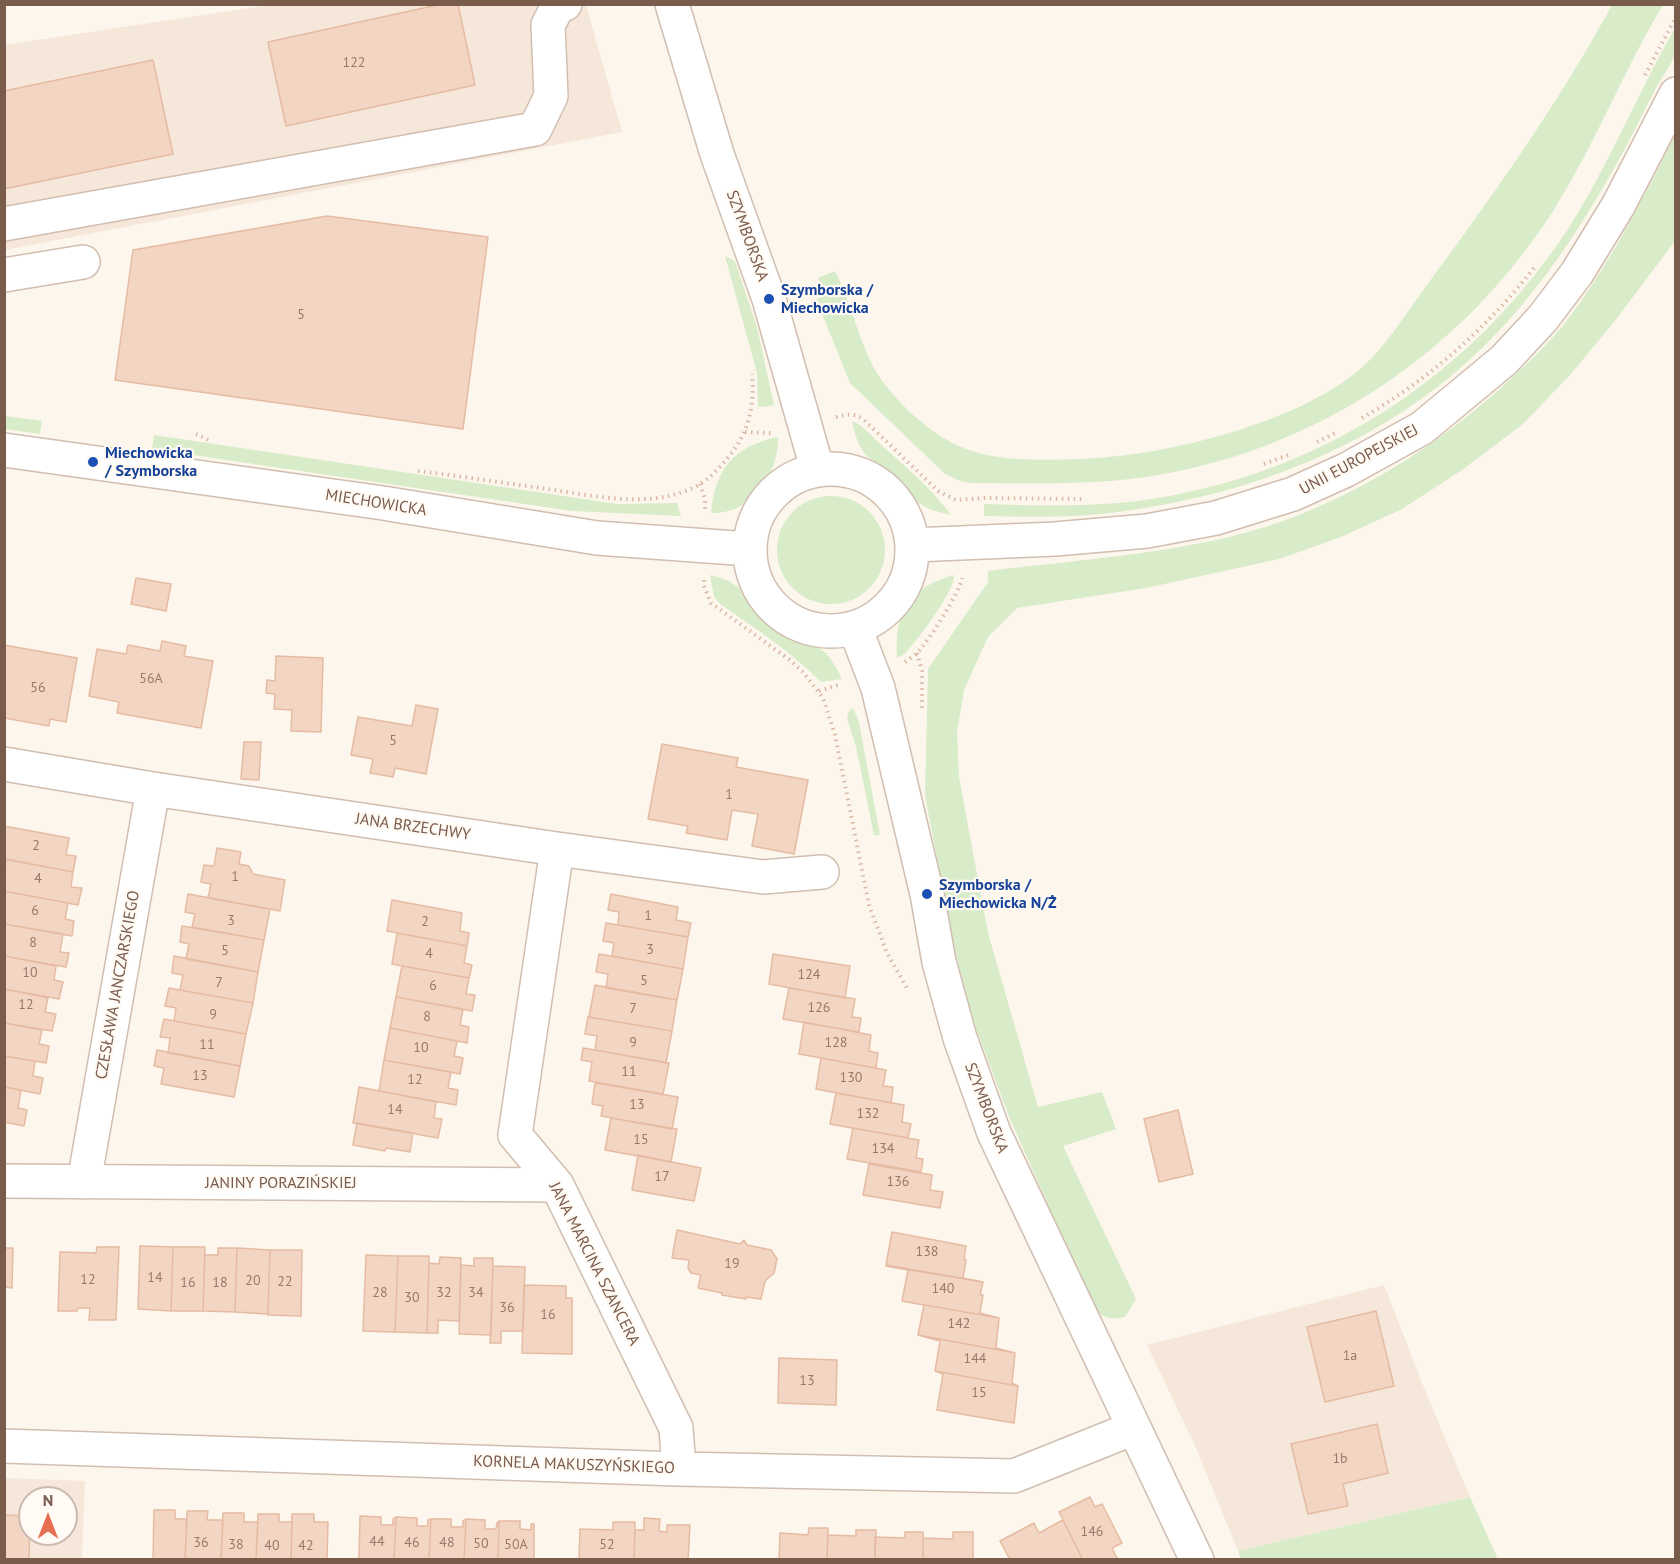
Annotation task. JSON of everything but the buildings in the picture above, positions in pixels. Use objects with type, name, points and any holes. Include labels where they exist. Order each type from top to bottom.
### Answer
[{"type":"street","points":[[4,224],[536,129],[551,96],[548,25],[558,6],[565,4]]},
{"type":"street","name":"SZYMBORSKA","points":[[672,4],[717,154],[769,299],[817,468]]},
{"type":"street","name":"UNII EUROPEJSKIEJ","points":[[913,544],[1055,539],[1147,531],[1216,518],[1293,494],[1346,470],[1422,428],[1504,360],[1543,318],[1578,273],[1618,206],[1676,94]]},
{"type":"street","points":[[4,275],[83,262]]},
{"type":"street","name":"MIECHOWICKA","points":[[4,450],[383,503],[597,538],[749,549]]},
{"type":"street","points":[[817,468],[855,470],[887,488],[908,520],[913,544],[905,586],[876,620],[855,628],[833,631],[811,630],[783,617],[762,595],[753,575],[749,549],[750,533],[763,503],[787,480],[817,468]]},
{"type":"street","name":"SZYMBORSKA","points":[[855,628],[872,674],[910,818],[939,962],[960,1038],[994,1133],[1197,1560]]},
{"type":"street","name":"JANA BRZECHWY","points":[[4,764],[153,789],[557,849],[763,876],[822,872]]},
{"type":"street","name":"CZESŁAWA JANCZARSKIEGO","points":[[84,1182],[153,789]]},
{"type":"street","name":"JANA MARCINA SZANCERA","points":[[557,849],[515,1135],[557,1185],[676,1428],[679,1469]]},
{"type":"street","name":"JANINY PORAZIŃSKIEJ","points":[[4,1181],[557,1185]]},
{"type":"street","name":"KORNELA MAKUSZYŃSKIEGO","points":[[4,1446],[679,1469],[1014,1476],[1134,1428]]},
{"type":"path","points":[[1640,84],[1676,17]]},
{"type":"path","points":[[1357,421],[1383,406],[1464,343],[1494,314],[1537,264]]},
{"type":"path","points":[[411,470],[629,499],[670,495],[700,484],[723,464],[745,432],[750,419],[753,392],[750,367]]},
{"type":"path","points":[[745,432],[770,433],[849,414],[856,415],[938,491],[956,500],[1086,499]]},
{"type":"path","points":[[1310,445],[1340,431]]},
{"type":"path","points":[[196,434],[209,441],[221,443]]},
{"type":"path","points":[[1261,465],[1290,455]]},
{"type":"path","points":[[700,484],[705,499],[704,586],[711,603],[790,660],[824,698],[835,735],[869,905],[887,953],[910,992]]},
{"type":"path","points":[[819,691],[906,662],[917,653],[960,588],[962,579],[956,500]]},
{"type":"shaded area","points":[[269,5],[586,5],[622,132],[5,250],[4,45]]},
{"type":"shaded area","points":[[1384,1285],[1470,1497],[1238,1551],[1196,1448],[1147,1345]]},
{"type":"shaded area","points":[[5,1478],[85,1481],[82,1559],[5,1560]]},
{"type":"green space","points":[[1612,5],[1663,5],[1553,211],[1517,261],[1477,307],[1432,348],[1384,385],[1332,416],[1276,441],[1218,461],[1158,475],[1088,482],[970,483],[945,474],[850,383],[816,299],[824,296],[818,278],[835,271],[863,345],[886,386],[930,429],[972,451],[1021,459],[1113,457],[1185,445],[1259,423],[1294,409],[1353,375],[1385,343],[1525,146],[1570,77]]},
{"type":"green space","points":[[1675,28],[1676,51],[1672,60],[1611,174],[1571,239],[1535,289],[1508,321],[1469,361],[1426,396],[1379,426],[1331,452],[1280,473],[1227,490],[1173,503],[1101,514],[1051,517],[984,516],[984,504],[1061,506],[1119,503],[1204,489],[1267,469],[1327,444],[1383,412],[1436,375],[1484,331],[1528,283],[1568,229],[1610,155]]},
{"type":"green space","points":[[1675,134],[1675,241],[1614,322],[1570,375],[1523,424],[1462,470],[1402,509],[1341,537],[1279,559],[1146,588],[1017,608],[988,637],[964,690],[957,732],[959,777],[988,933],[1038,1107],[1102,1092],[1116,1129],[1063,1146],[1136,1299],[1125,1317],[1103,1316],[1089,1298],[1008,1114],[971,1015],[954,947],[925,796],[928,669],[988,582],[988,571],[1138,554],[1213,541],[1249,532],[1283,521],[1347,494],[1407,460],[1436,440],[1516,374],[1568,320],[1616,247]]},
{"type":"green space","points":[[725,256],[735,261],[757,327],[774,405],[758,406],[757,373]]},
{"type":"green space","points":[[5,416],[42,421],[40,434],[5,429]]},
{"type":"green space","points":[[852,421],[862,427],[916,476],[951,515],[932,510],[919,503],[866,455],[858,442]]},
{"type":"green space","points":[[154,435],[617,504],[677,503],[681,516],[572,511],[152,449]]},
{"type":"green space","points":[[778,437],[774,465],[760,490],[738,507],[725,512],[711,513],[717,483],[730,462],[750,446]]},
{"type":"green space","points":[[831,496],[852,500],[869,512],[881,529],[885,550],[881,571],[869,588],[852,600],[831,604],[810,600],[793,588],[781,571],[777,550],[781,529],[793,512],[810,500]]},
{"type":"green space","points":[[710,575],[732,583],[747,595],[775,625],[813,644],[828,655],[842,679],[821,682],[784,650],[720,604],[714,597]]},
{"type":"green space","points":[[954,575],[949,591],[936,613],[907,651],[897,658],[898,627],[908,604],[926,587]]},
{"type":"green space","points":[[853,708],[859,722],[880,835],[874,835],[856,747],[847,718],[848,712]]},
{"type":"green space","points":[[1470,1497],[1498,1559],[1241,1560],[1238,1551]]},
{"type":"place","name":"Szymborska / Miechowicka","points":[[769,299]]},
{"type":"place","name":"Miechowicka / Szymborska","points":[[93,462]]},
{"type":"place","name":"Szymborska / Miechowicka N/Ż","points":[[927,894]]}]
